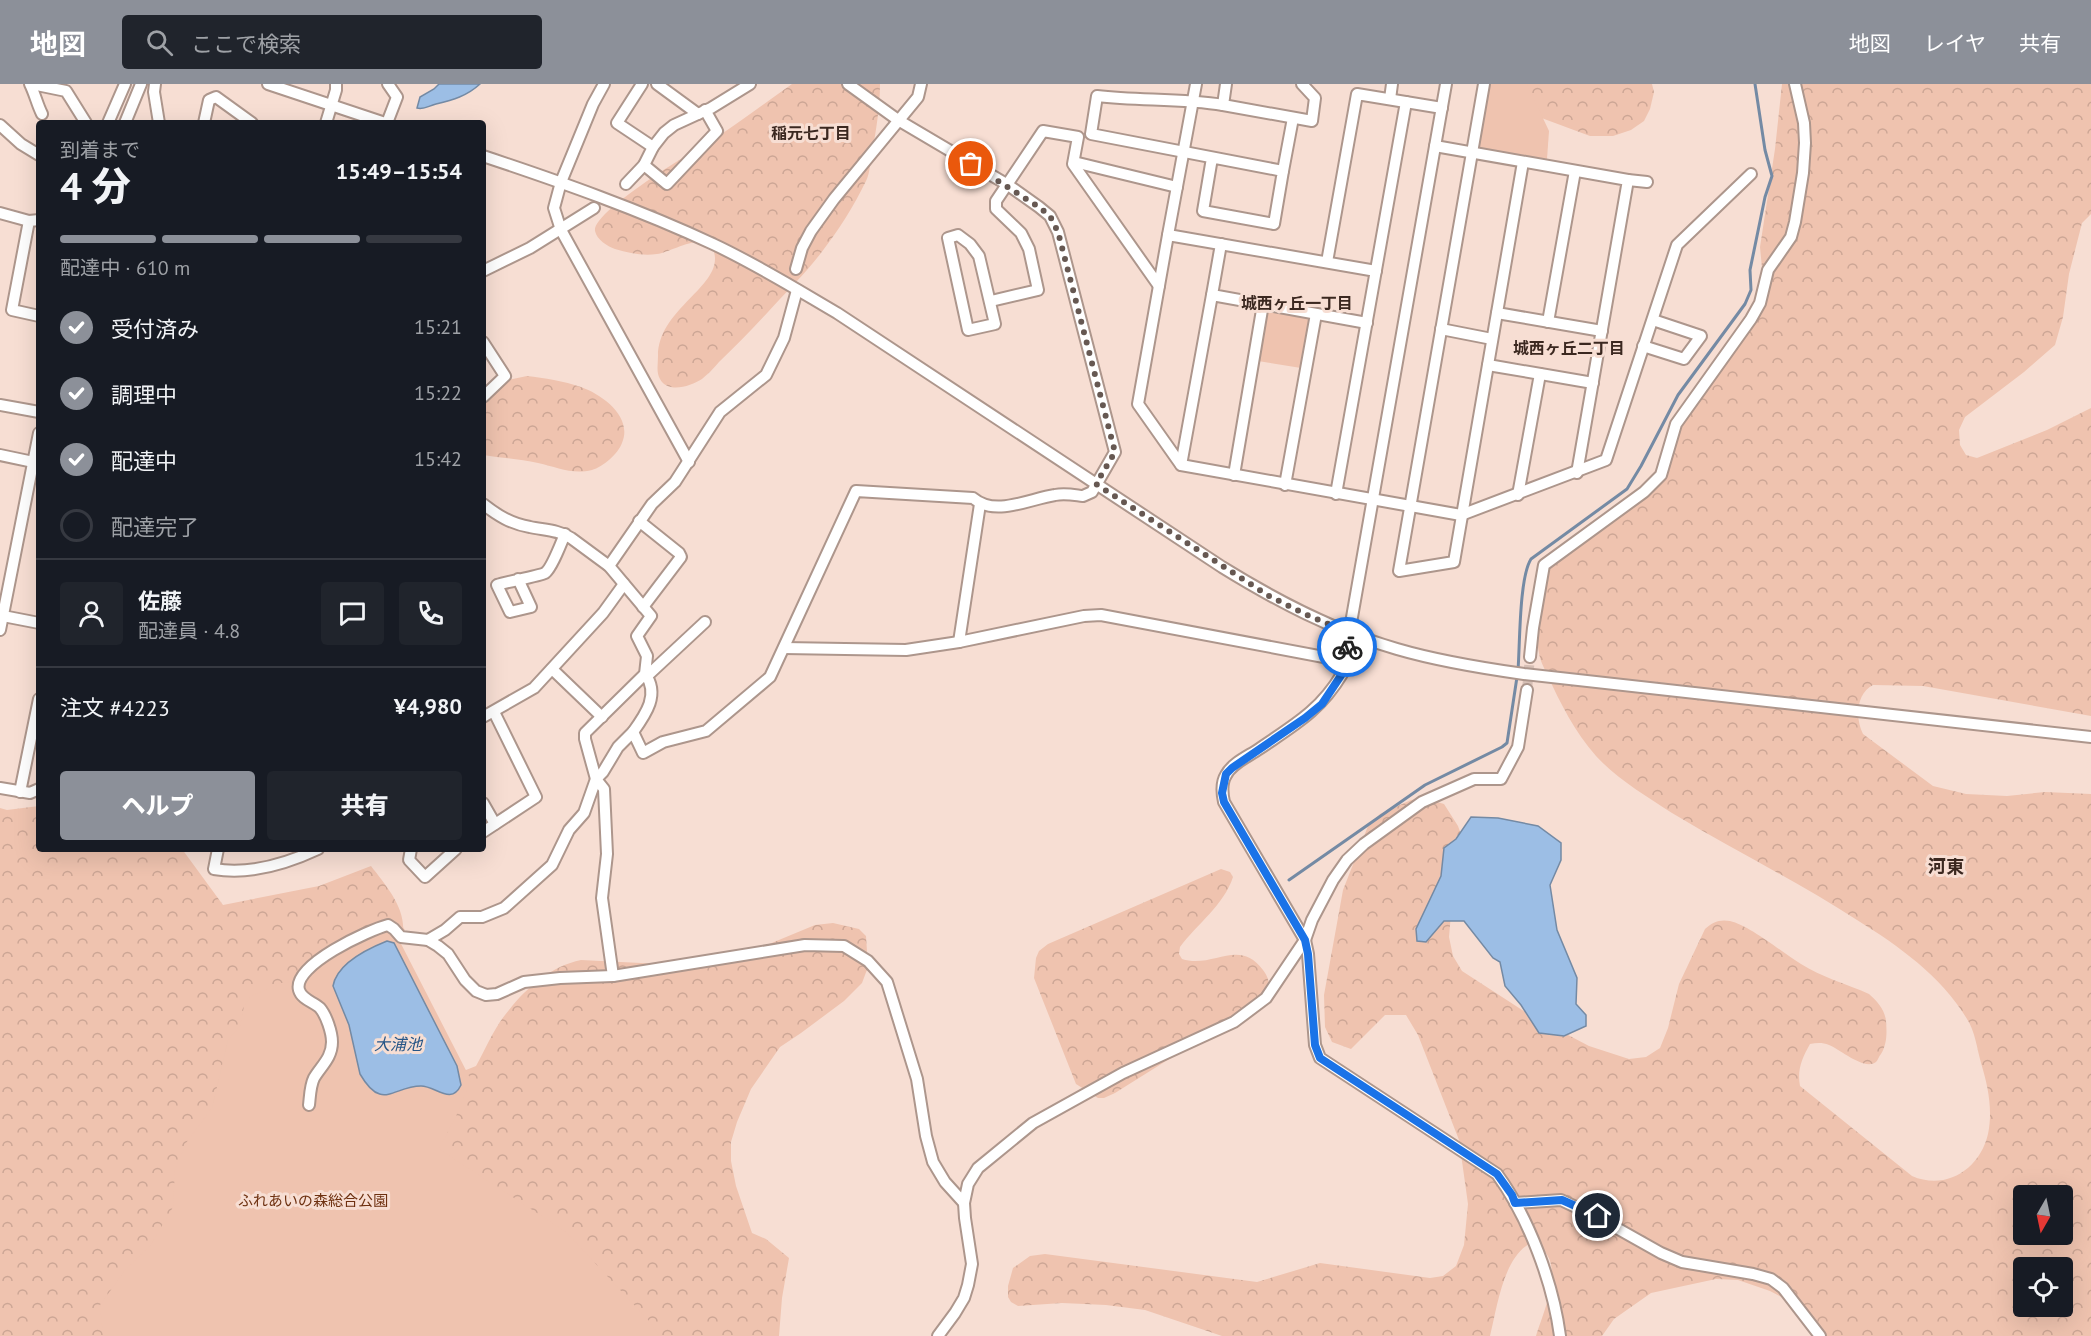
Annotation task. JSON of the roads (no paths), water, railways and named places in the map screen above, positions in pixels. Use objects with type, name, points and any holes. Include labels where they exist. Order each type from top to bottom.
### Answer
[{"type":"street","points":[[31,84],[62,87],[84,120]]},
{"type":"street","points":[[31,84],[42,114]]},
{"type":"street","points":[[109,120],[124,84]]},
{"type":"street","points":[[126,120],[141,84]]},
{"type":"street","points":[[154,84],[159,120]]},
{"type":"street","points":[[268,84],[376,120]]},
{"type":"street","points":[[327,120],[336,84]]},
{"type":"street","points":[[387,120],[396,97],[388,84]]},
{"type":"street","points":[[604,84],[589,113],[561,182],[554,208],[561,230],[689,462]]},
{"type":"street","points":[[642,84],[617,123],[653,147]]},
{"type":"street","points":[[644,165],[667,184],[717,131],[701,112],[657,84]]},
{"type":"street","points":[[626,184],[644,165],[653,147],[664,133],[674,125],[750,84]]},
{"type":"street","points":[[633,732],[643,753],[663,742],[706,731],[770,677],[856,490],[973,498],[980,504],[999,507],[1025,503],[1056,494],[1083,496],[1092,492],[1115,452],[1058,232],[1050,216],[1008,185],[897,120],[848,84]]},
{"type":"street","points":[[796,269],[802,248],[811,231],[897,120],[918,97],[921,84]]},
{"type":"street","points":[[1196,84],[1138,404],[1180,465],[1461,515],[1577,473],[1606,460],[1677,245],[1751,174]]},
{"type":"street","points":[[1223,105],[1226,84]]},
{"type":"street","points":[[1283,171],[1091,134],[1097,96],[1124,100],[1193,100],[1312,121],[1315,98],[1302,84]]},
{"type":"street","points":[[1390,99],[1392,84]]},
{"type":"street","points":[[1446,84],[1342,674],[1322,704],[1232,768],[1223,782],[1224,802],[1305,940],[1315,1045],[1320,1058],[1497,1174],[1512,1195],[1536,1249],[1557,1316],[1560,1336]]},
{"type":"street","points":[[1484,84],[1399,571],[1454,562],[1523,162]]},
{"type":"street","points":[[1530,657],[1544,565],[1644,492],[1660,475],[1676,424],[1751,319],[1760,303],[1767,270],[1791,237],[1803,172],[1805,143],[1804,123],[1795,84]]},
{"type":"street","points":[[1327,262],[1357,94],[1442,108]]},
{"type":"street","points":[[205,120],[209,100],[216,97],[248,120]]},
{"type":"street","points":[[1336,494],[1406,102]]},
{"type":"street","points":[[1212,158],[1203,211],[1274,224],[1293,118]]},
{"type":"street","points":[[0,125],[21,144],[36,153]]},
{"type":"street","points":[[991,301],[1038,290],[1029,249],[1021,232],[996,209],[996,201],[1043,130],[1078,137],[1073,164],[1159,286]]},
{"type":"street","points":[[1435,146],[1647,182]]},
{"type":"street","points":[[486,157],[615,201],[706,241],[797,290],[846,319],[1269,596],[1350,633],[1434,659],[1524,674],[2091,737]]},
{"type":"street","points":[[1074,162],[1177,187]]},
{"type":"street","points":[[1548,322],[1575,171]]},
{"type":"street","points":[[1577,473],[1628,180]]},
{"type":"street","points":[[486,270],[530,248],[594,208]]},
{"type":"street","points":[[0,213],[34,220],[12,310],[36,315]]},
{"type":"street","points":[[958,235],[970,243],[979,256],[991,301],[995,324],[968,330],[948,238],[958,235]]},
{"type":"street","points":[[1168,235],[1376,271]]},
{"type":"street","points":[[1180,465],[1221,244]]},
{"type":"street","points":[[609,566],[652,504],[675,482],[720,412],[766,375],[784,338],[797,290]]},
{"type":"street","points":[[1212,295],[1366,323]]},
{"type":"street","points":[[1234,475],[1263,304]]},
{"type":"street","points":[[1497,313],[1602,331]]},
{"type":"street","points":[[1284,485],[1316,314]]},
{"type":"street","points":[[1643,346],[1684,359],[1701,336],[1653,320]]},
{"type":"street","points":[[1441,329],[1492,339]]},
{"type":"street","points":[[486,347],[505,376],[486,394]]},
{"type":"street","points":[[1488,365],[1593,383]]},
{"type":"street","points":[[1518,495],[1540,374]]},
{"type":"street","points":[[0,405],[36,411]]},
{"type":"street","points":[[0,455],[36,463],[0,630]]},
{"type":"street","points":[[959,642],[980,504]]},
{"type":"street","points":[[428,940],[445,930],[460,917],[482,917],[504,908],[552,865],[569,830],[584,813],[596,779],[603,772],[618,747],[645,717],[652,686],[646,675],[647,656],[637,636],[651,616],[609,566],[565,534],[526,527],[507,520],[486,506]]},
{"type":"street","points":[[639,521],[681,557],[643,607]]},
{"type":"street","points":[[518,579],[545,573],[565,534]]},
{"type":"street","points":[[486,716],[534,688],[603,613],[624,584]]},
{"type":"street","points":[[784,648],[906,650],[959,642],[1084,616],[1101,615],[1345,661]]},
{"type":"street","points":[[3,616],[36,622]]},
{"type":"street","points":[[613,976],[602,898],[607,854],[604,789],[596,779],[585,733],[705,622]]},
{"type":"street","points":[[552,669],[602,717]]},
{"type":"street","points":[[938,1336],[956,1313],[968,1285],[972,1264],[964,1203],[968,1184],[978,1168],[1033,1123],[1123,1073],[1234,1022],[1266,998],[1305,940],[1312,920],[1333,880],[1347,860],[1364,844],[1422,802],[1474,779],[1501,779],[1518,747],[1527,690]]},
{"type":"street","points":[[486,830],[536,797],[494,712]]},
{"type":"street","points":[[20,792],[36,728]]},
{"type":"street","points":[[0,788],[30,793],[36,790]]},
{"type":"street","points":[[486,808],[495,824]]},
{"type":"street","points":[[217,852],[214,869],[229,872],[246,871],[296,859],[311,852]]},
{"type":"street","points":[[410,852],[408,860],[425,877],[453,852]]},
{"type":"street","points":[[309,1105],[312,1083],[328,1061],[332,1042],[331,1033],[320,1008],[301,994],[299,986],[301,979],[329,953],[360,935],[376,929],[388,926],[401,937],[428,940],[448,954],[465,980],[476,991],[486,995],[496,994],[524,982],[613,976],[806,945],[835,944],[854,950],[877,969],[887,982],[917,1079],[926,1136],[933,1162],[945,1182],[964,1203]]},
{"type":"street","points":[[1515,1203],[1562,1200],[1598,1216],[1661,1253],[1682,1262],[1771,1279],[1783,1288],[1820,1336]]},
{"type":"water","points":[[439,84],[480,84],[460,97],[417,108],[420,97]]},
{"type":"water","points":[[1471,817],[1498,818],[1538,826],[1561,843],[1561,860],[1550,885],[1557,930],[1577,978],[1576,1004],[1586,1015],[1586,1026],[1564,1036],[1539,1033],[1521,1005],[1505,986],[1500,962],[1493,958],[1464,921],[1444,921],[1426,942],[1417,941],[1416,929],[1441,876],[1444,848],[1456,839]]},
{"type":"water","name":"大浦池","points":[[387,941],[394,943],[457,1066],[461,1085],[453,1094],[448,1095],[421,1086],[382,1094],[375,1092],[360,1074],[349,1025],[333,986],[340,970],[354,958]]},
{"type":"waterway","points":[[1518,670],[1522,596],[1531,559],[1627,489],[1678,395],[1745,304],[1751,290],[1750,270],[1765,197],[1772,176],[1765,150],[1755,84]]},
{"type":"waterway","points":[[1289,880],[1425,785],[1507,743],[1517,677]]},
{"type":"tunnel","points":[[1527,690],[1530,657]]},
{"type":"district","name":"稲元七丁目","points":[[811,133]]},
{"type":"district","name":"城西ヶ丘一丁目","points":[[1297,303]]},
{"type":"district","name":"城西ヶ丘二丁目","points":[[1569,348]]},
{"type":"district","name":"河東","points":[[1946,866]]},
{"type":"park label","name":"ふれあいの森総合公園","points":[[313,1200]]}]
